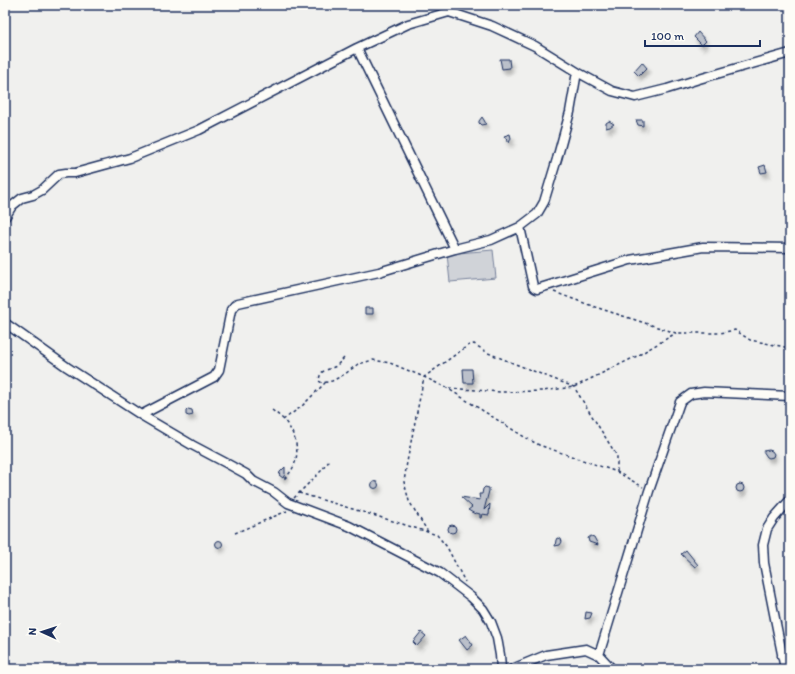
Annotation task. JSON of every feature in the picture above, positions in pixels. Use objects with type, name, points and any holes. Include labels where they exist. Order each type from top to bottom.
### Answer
[{"type":"street","points":[[5,217],[12,206],[22,198],[33,195],[42,190],[59,174],[75,173],[130,158],[199,130],[357,48],[408,24],[449,12],[492,26],[534,46],[612,91],[635,97],[790,53]]},
{"type":"street","points":[[357,48],[455,249]]},
{"type":"street","points":[[141,415],[214,377],[219,370],[231,310],[238,303],[380,272],[455,249],[491,240],[520,227],[537,214],[544,202],[557,159],[570,112],[577,72]]},
{"type":"street","points":[[520,227],[533,286],[537,289],[630,260],[689,249],[703,247],[790,248]]},
{"type":"street","points":[[5,323],[67,367],[141,415],[246,474],[253,481],[274,492],[288,503],[349,526],[440,573],[471,597],[483,609],[497,638],[501,669]]},
{"type":"street","points":[[599,655],[649,491],[680,402],[691,394],[704,392],[790,396]]},
{"type":"street","points":[[785,669],[786,655],[764,563],[763,546],[767,529],[774,518],[790,500]]},
{"type":"street","points":[[512,669],[546,655],[586,649],[599,655],[612,669]]},
{"type":"path","points":[[543,288],[595,307],[676,333],[720,333],[734,330],[750,340],[790,348]]},
{"type":"path","points":[[447,388],[501,392],[542,391],[574,387],[637,356],[676,333]]},
{"type":"path","points":[[428,532],[409,501],[404,482],[424,377],[469,345],[474,344],[488,353],[574,387],[617,456],[617,472]]},
{"type":"path","points":[[344,358],[335,367],[325,370],[320,375],[319,381],[322,383],[332,381],[345,374],[358,364],[373,360],[390,363],[447,388],[526,438],[540,445],[617,472],[649,491]]},
{"type":"path","points":[[283,420],[301,407],[326,382]]},
{"type":"path","points":[[272,410],[283,420],[293,435],[297,456],[294,467],[290,474],[284,479]]},
{"type":"path","points":[[288,503],[321,471],[330,460]]},
{"type":"path","points":[[299,493],[437,535],[447,547],[466,585]]},
{"type":"path","points":[[235,533],[297,507]]},
{"type":"shaded area","points":[[493,250],[496,278],[450,282],[447,254]]},
{"type":"building","points":[[698,32],[706,41],[702,45],[694,37]]},
{"type":"building","points":[[500,59],[509,59],[510,68],[502,69]]},
{"type":"building","points":[[642,62],[647,68],[639,76],[634,71]]},
{"type":"building","points":[[482,117],[486,124],[481,125],[479,121]]},
{"type":"building","points":[[636,120],[643,120],[643,126],[638,125]]},
{"type":"building","points":[[609,121],[614,124],[606,128],[606,123]]},
{"type":"building","points":[[510,134],[511,138],[509,143],[504,136]]},
{"type":"building","points":[[765,165],[767,172],[761,173],[759,167]]},
{"type":"building","points":[[365,308],[373,308],[373,314],[365,314]]},
{"type":"building","points":[[463,369],[472,369],[473,383],[464,383]]},
{"type":"building","points":[[188,409],[192,410],[193,415],[186,415],[186,411]]},
{"type":"building","points":[[769,450],[774,454],[773,457],[767,457],[763,451]]},
{"type":"building","points":[[285,467],[285,474],[283,478],[279,475]]},
{"type":"building","points":[[375,482],[378,485],[375,488],[372,485]]},
{"type":"building","points":[[740,484],[743,485],[743,491],[740,492],[737,491],[736,488],[737,485]]},
{"type":"building","points":[[485,487],[489,488],[489,491],[484,510],[490,504],[489,515],[482,514],[480,518],[480,514],[475,514],[468,510],[472,507],[461,497],[480,500],[479,494],[482,494]]},
{"type":"building","points":[[452,525],[455,526],[455,532],[452,533],[449,532],[448,529],[449,526]]},
{"type":"building","points":[[591,536],[594,537],[598,545],[589,542],[588,538]]},
{"type":"building","points":[[557,538],[561,539],[562,542],[560,545],[555,546],[556,540]]},
{"type":"building","points":[[219,541],[222,544],[219,547],[216,544]]},
{"type":"building","points":[[686,550],[698,565],[695,567],[681,554]]},
{"type":"building","points":[[586,612],[592,613],[590,618],[585,619]]},
{"type":"building","points":[[421,632],[426,636],[417,646],[413,642]]},
{"type":"building","points":[[466,635],[473,645],[467,650],[459,640]]}]
